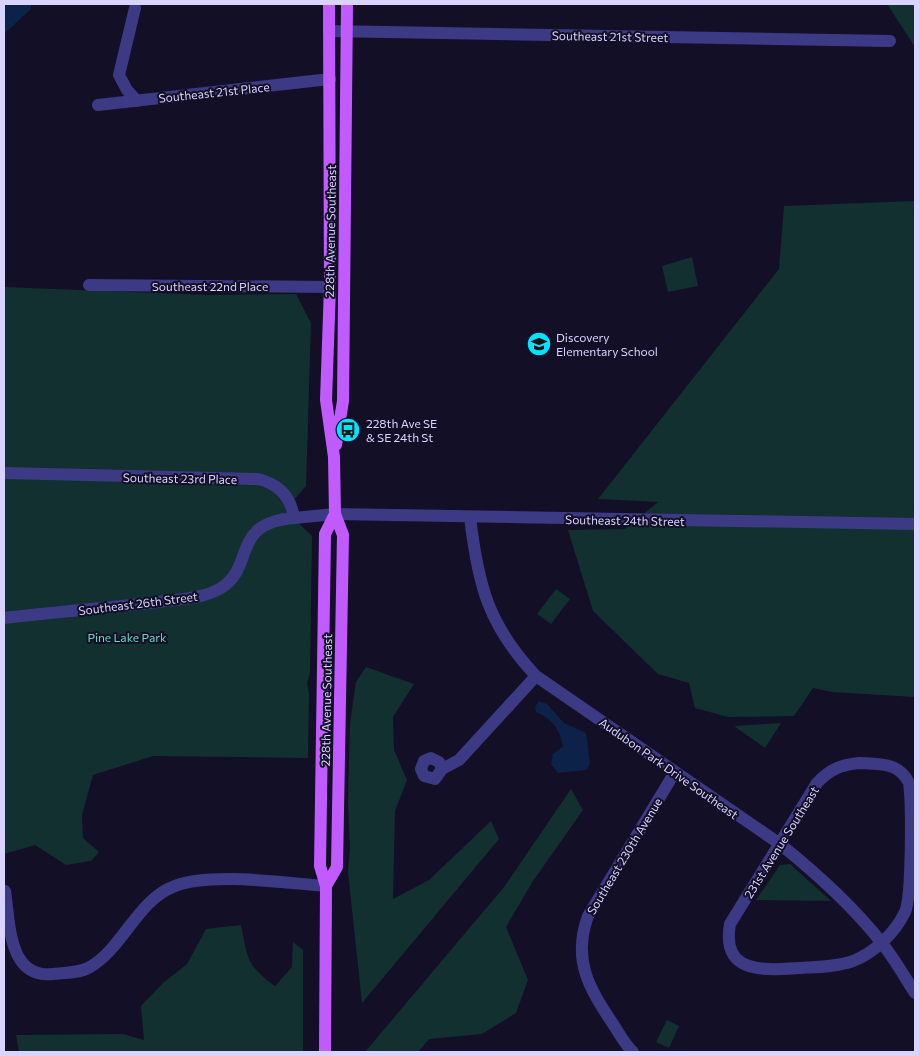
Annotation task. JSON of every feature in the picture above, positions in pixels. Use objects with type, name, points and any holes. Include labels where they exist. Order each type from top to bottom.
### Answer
[{"type":"main road","name":"228th Avenue Southeast","points":[[326,886],[337,867],[343,535],[334,514],[334,457],[326,400],[330,287],[329,4]]},
{"type":"main road","name":"228th Avenue Southeast","points":[[334,457],[343,401],[347,4]]},
{"type":"main road","points":[[330,140],[337,169],[339,190],[344,204]]},
{"type":"main road","name":"228th Avenue Southeast","points":[[325,1052],[326,886],[320,866],[325,534],[334,514]]},
{"type":"main road","points":[[322,759],[338,761]]},
{"type":"street","points":[[135,8],[120,75],[127,90],[137,101]]},
{"type":"street","name":"Southeast 21st Street","points":[[329,31],[890,42]]},
{"type":"street","name":"Southeast 21st Place","points":[[98,106],[330,79]]},
{"type":"street","name":"Southeast 22nd Place","points":[[89,285],[330,287]]},
{"type":"street","name":"Southeast 23rd Place","points":[[4,473],[258,479],[274,485],[289,499],[294,518]]},
{"type":"street","points":[[294,518],[334,514]]},
{"type":"street","name":"Southeast 24th Street","points":[[334,514],[915,524]]},
{"type":"street","name":"Audubon Park Drive Southeast","points":[[470,517],[478,575],[485,598],[506,640],[536,676],[780,844],[839,895],[882,942],[915,993]]},
{"type":"street","name":"Southeast 26th Street","points":[[4,618],[143,604],[208,594],[232,579],[248,542],[260,528],[272,520],[294,518]]},
{"type":"street","points":[[442,769],[459,760],[536,676]]},
{"type":"street","name":"231st Avenue Southeast","points":[[859,763],[886,764],[899,770],[906,778],[910,791],[909,896],[904,914],[882,942],[854,961],[830,966],[760,970],[749,968],[734,955],[729,943],[730,924],[780,844],[818,783],[826,774],[845,764],[859,763]]},
{"type":"street","name":"Southeast 230th Avenue","points":[[631,1052],[599,1004],[586,978],[581,946],[583,929],[588,916],[675,772]]},
{"type":"street","points":[[5,891],[16,953],[22,965],[29,971],[49,975],[80,971],[98,961],[154,898],[174,886],[199,879],[210,879],[326,886]]},
{"type":"green space","points":[[887,4],[915,4],[915,47]]},
{"type":"green space","points":[[915,201],[915,697],[832,692],[813,688],[794,716],[728,717],[695,708],[689,683],[658,674],[593,611],[568,530],[625,529],[658,502],[598,499],[779,269],[784,206]]},
{"type":"green space","points":[[692,257],[698,286],[668,292],[662,266]]},
{"type":"green space","name":"Pine Lake Park","points":[[4,287],[208,295],[296,294],[311,323],[306,486],[285,510],[312,536],[310,673],[307,683],[309,693],[308,758],[153,756],[93,775],[82,815],[83,838],[99,852],[91,861],[66,865],[35,845],[4,854]]},
{"type":"green space","points":[[556,589],[570,599],[551,624],[537,614]]},
{"type":"green space","points":[[366,667],[414,684],[393,717],[394,750],[407,780],[395,811],[393,899],[429,880],[491,821],[499,839],[362,1003],[348,872],[350,849],[348,802],[350,723],[356,682]]},
{"type":"green space","points":[[781,723],[765,748],[734,726]]},
{"type":"green space","points":[[571,789],[583,810],[533,881],[506,927],[528,980],[516,1013],[482,1034],[429,1039],[418,1052],[365,1052],[504,887]]},
{"type":"green space","points":[[790,864],[831,901],[756,900],[780,865]]},
{"type":"green space","points":[[241,925],[247,954],[253,966],[275,986],[292,967],[293,942],[303,950],[303,1052],[19,1052],[16,1035],[123,1034],[144,1040],[141,1006],[163,983],[187,964],[206,929]]},
{"type":"green space","points":[[667,1020],[679,1026],[669,1048],[656,1042]]},
{"type":"water","points":[[4,4],[31,4],[31,9],[4,34]]},
{"type":"water","points":[[539,701],[547,704],[564,723],[586,733],[590,763],[587,770],[558,773],[551,764],[553,754],[563,746],[554,725],[547,718],[536,712],[535,707]]},
{"type":"place","name":"Discovery Elementary School","points":[[539,344]]},
{"type":"place","name":"228th Ave SE & SE 24th St","points":[[348,430]]}]
